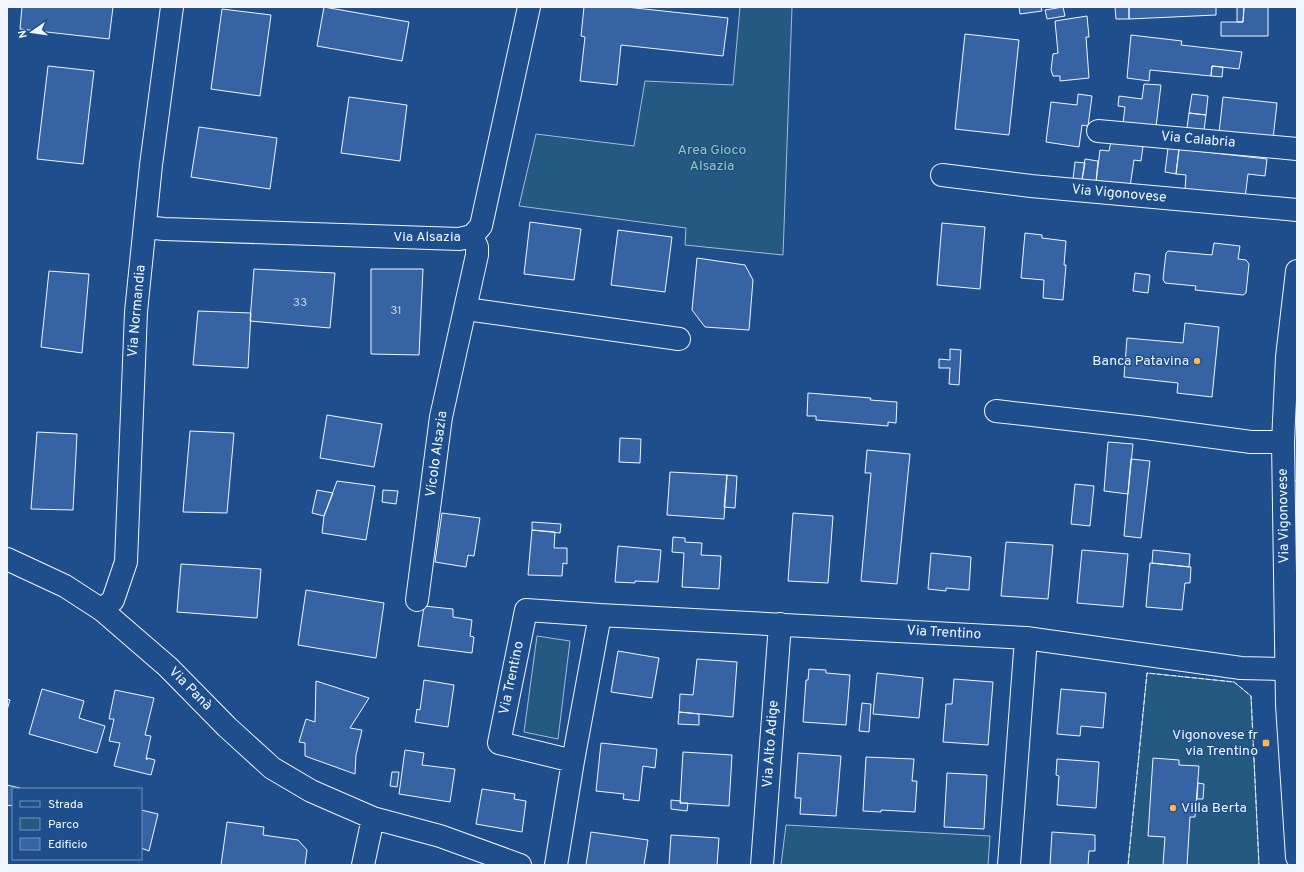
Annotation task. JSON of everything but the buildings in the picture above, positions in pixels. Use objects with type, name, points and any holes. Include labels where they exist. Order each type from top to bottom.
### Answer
[{"type":"street","name":"Via Normandia","points":[[102,610],[113,600],[126,562],[136,312],[151,165],[172,7]]},
{"type":"street","name":"Via Alsazia","points":[[145,227],[164,229],[459,239],[472,236],[481,226],[529,7]]},
{"type":"street","name":"Via Calabria","points":[[1098,131],[1297,149]]},
{"type":"street","name":"Via Vigonovese","points":[[942,175],[1031,186],[1297,210]]},
{"type":"street","name":"Vicolo Alsazia","points":[[417,600],[441,416],[477,255],[477,247],[472,236]]},
{"type":"street","name":"Via Vigonovese","points":[[1297,271],[1287,357],[1282,442],[1286,669],[1290,765],[1297,857]]},
{"type":"street","points":[[466,309],[679,339]]},
{"type":"street","points":[[996,411],[1146,428],[1250,442],[1282,442]]},
{"type":"street","name":"Via Panà","points":[[7,559],[65,586],[102,610],[168,667],[227,727],[272,768],[311,791],[373,818],[440,836],[520,865]]},
{"type":"street","name":"Via Trentino","points":[[573,761],[499,744],[526,610],[1026,638],[1242,668],[1286,669]]},
{"type":"street","points":[[556,865],[573,761],[600,615]]},
{"type":"street","name":"Via Alto Adige","points":[[762,865],[780,624]]},
{"type":"street","points":[[1009,865],[1026,638]]},
{"type":"street","points":[[363,865],[373,818]]},
{"type":"green space","name":"Area Gioco Alsazia","points":[[740,7],[792,7],[783,255],[685,245],[686,228],[519,206],[536,134],[634,146],[645,81],[733,85]]},
{"type":"green space","points":[[537,636],[570,641],[558,739],[524,732]]},
{"type":"green space","points":[[1147,673],[1234,682],[1251,696],[1259,865],[1128,865]]},
{"type":"green space","points":[[786,825],[990,836],[988,865],[781,865]]},
{"type":"fence","points":[[1128,865],[1147,673],[1234,682],[1251,696],[1259,865]]},
{"type":"place","name":"Banca Patavina","points":[[1197,361]]},
{"type":"place","name":"Vigonovese fr via Trentino","points":[[1266,743]]},
{"type":"place","name":"Villa Berta","points":[[1173,808]]}]
